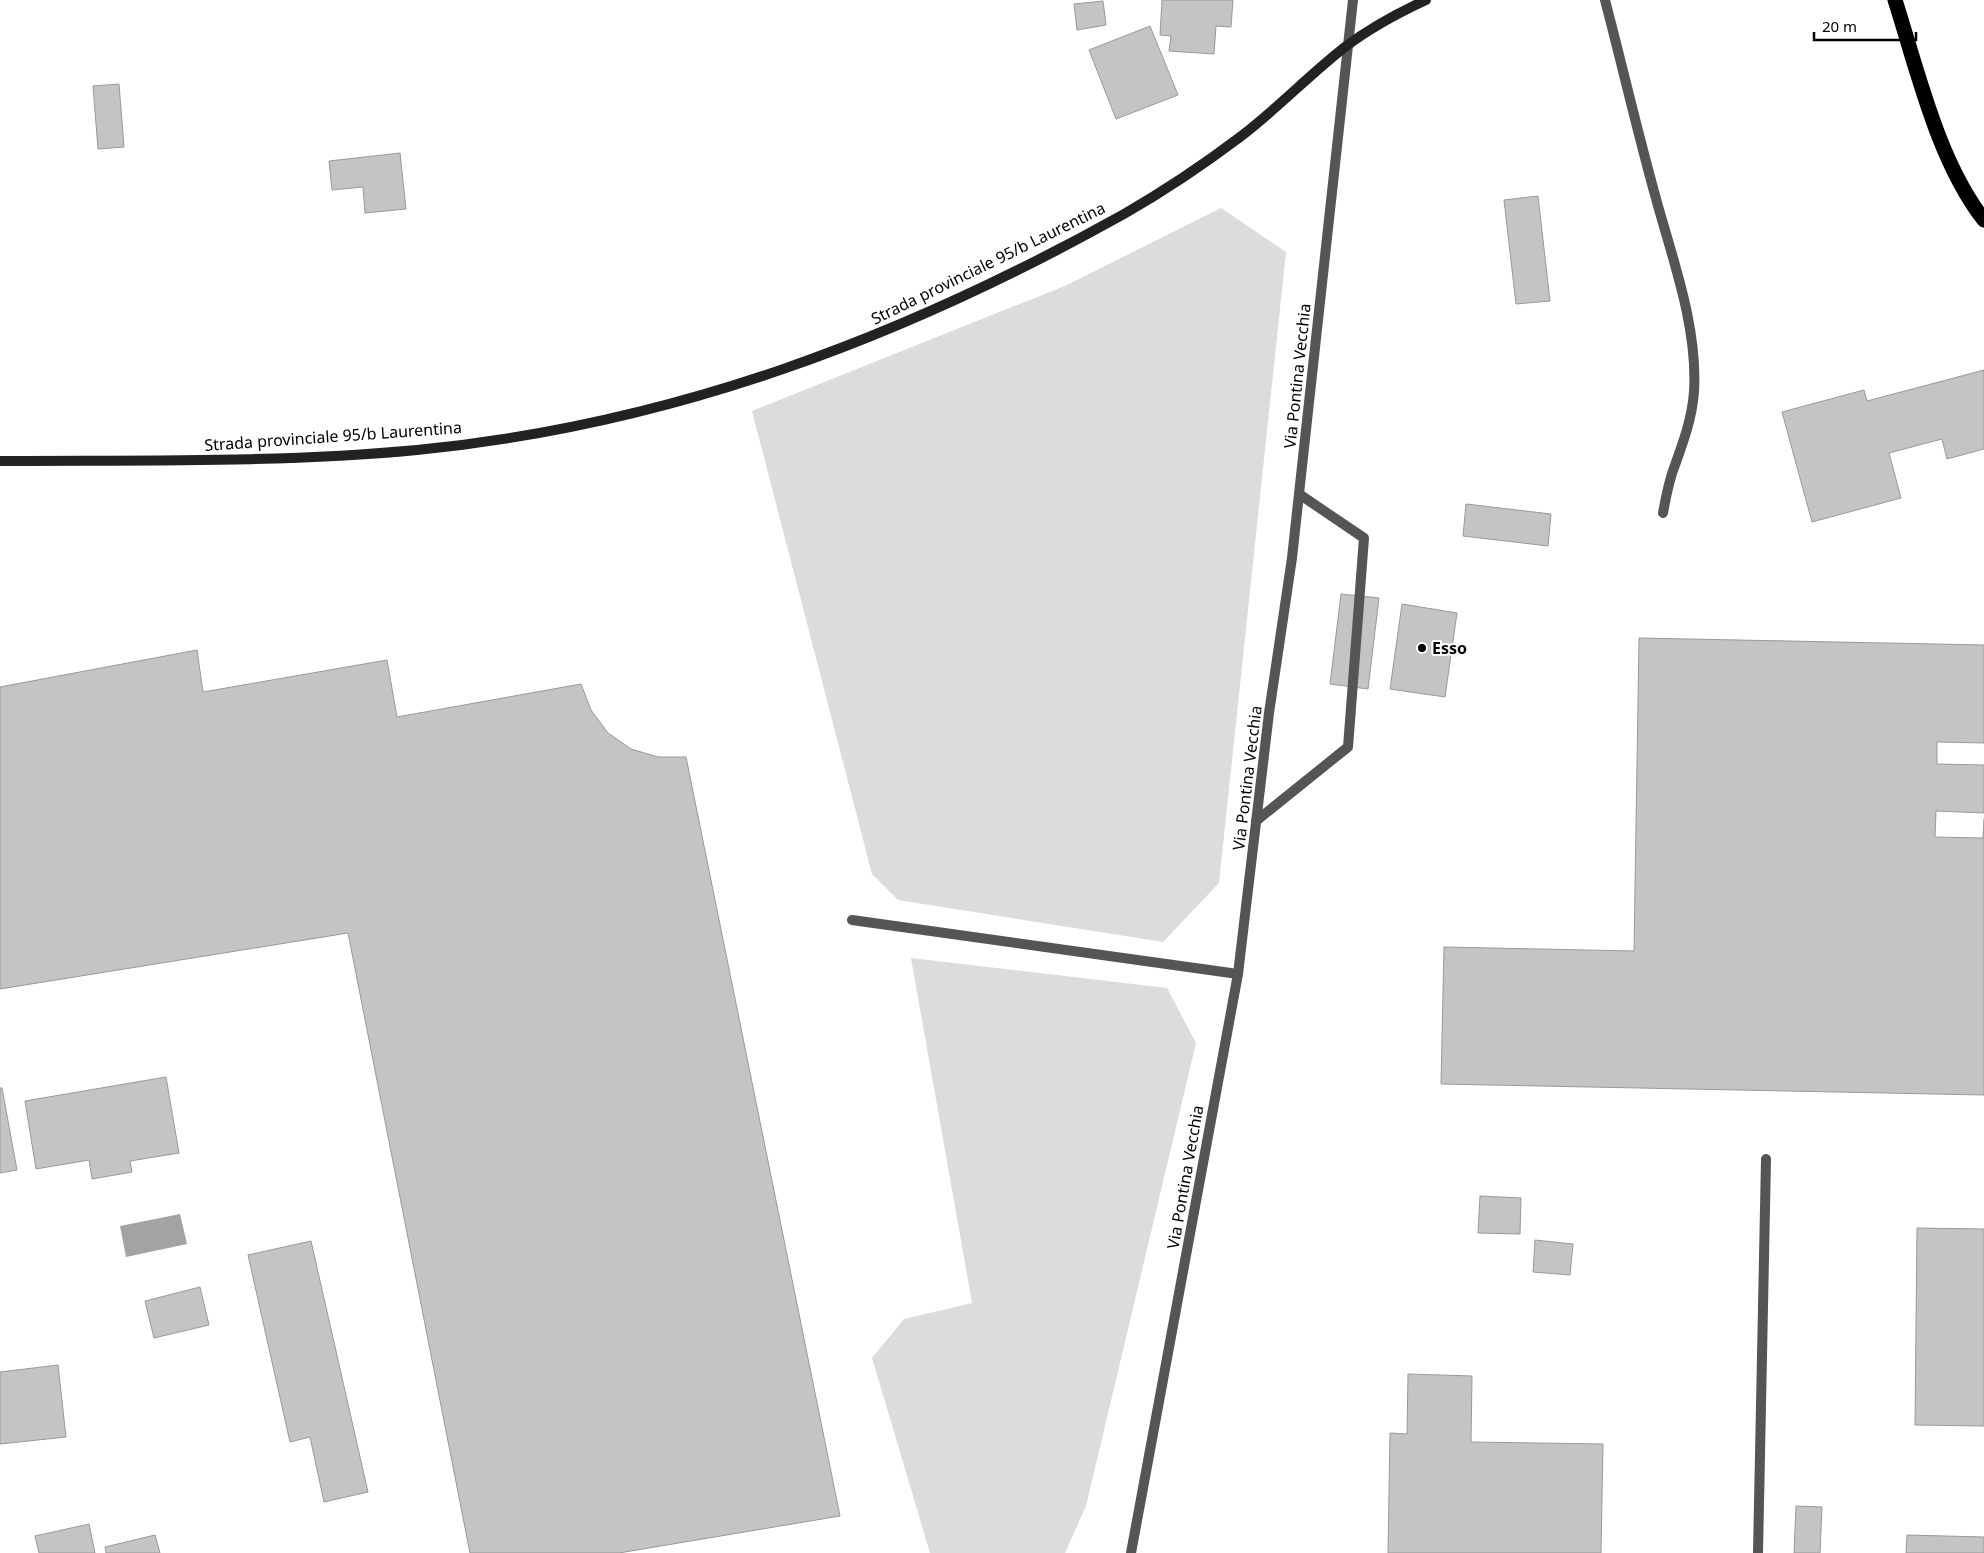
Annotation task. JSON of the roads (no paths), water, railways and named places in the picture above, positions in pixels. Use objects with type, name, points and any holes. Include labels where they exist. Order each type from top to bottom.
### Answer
[{"type":"highway","points":[[1895,0],[1941,141],[1969,201],[1984,220]]},
{"type":"main road","name":"Strada provinciale 95/b Laurentina","points":[[0,461],[223,460],[417,450],[557,430],[614,418],[736,386],[848,347],[901,324],[1010,273],[1123,214],[1180,179],[1242,136],[1348,44],[1382,22],[1426,0]]},
{"type":"street","name":"Via Pontina Vecchia","points":[[1131,1553],[1238,974],[1270,713],[1292,558],[1353,0]]},
{"type":"street","points":[[1605,0],[1680,288],[1689,329],[1693,363],[1694,392],[1688,431],[1668,486],[1663,513]]},
{"type":"street","points":[[1256,821],[1348,747],[1364,538],[1299,494]]},
{"type":"street","points":[[852,920],[1238,974]]},
{"type":"street","points":[[1758,1553],[1766,1159]]},
{"type":"place","name":"Esso","points":[[1422,648]]}]
